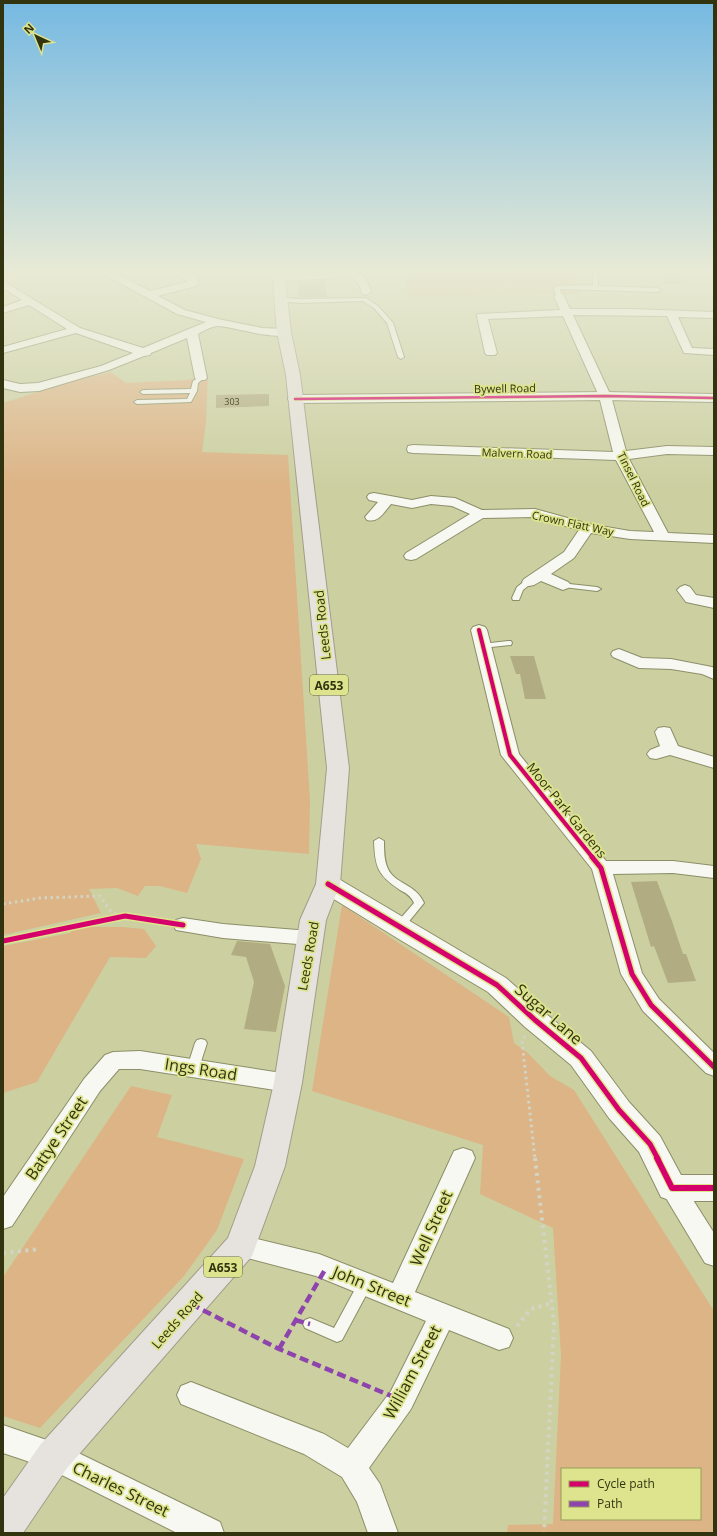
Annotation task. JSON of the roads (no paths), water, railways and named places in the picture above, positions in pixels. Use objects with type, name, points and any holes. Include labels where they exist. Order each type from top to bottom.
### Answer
[{"type":"main road","name":"Leeds Road","points":[[3,1530],[54,1456],[241,1246],[270,1166],[288,1083],[313,920],[328,884],[338,768],[293,375],[286,342]]},
{"type":"street","points":[[3,350],[33,342]]},
{"type":"street","points":[[109,342],[146,353]]},
{"type":"street","points":[[3,384],[20,388],[39,387],[105,368],[172,342]]},
{"type":"street","points":[[194,342],[201,378]]},
{"type":"street","points":[[488,342],[491,353]]},
{"type":"street","name":"Tinsel Road","points":[[579,342],[605,396],[621,456],[663,536]]},
{"type":"street","points":[[684,342],[688,351],[714,352]]},
{"type":"street","name":"Bywell Road","points":[[295,399],[605,396],[714,398]]},
{"type":"street","name":"Malvern Road","points":[[413,449],[621,456],[667,450],[714,451]]},
{"type":"street","name":"Crown Flatt Way","points":[[374,497],[412,504],[430,500],[455,502],[480,514],[535,513],[587,528],[630,535],[714,539]]},
{"type":"street","points":[[372,518],[388,499]]},
{"type":"street","points":[[411,556],[480,514]]},
{"type":"street","points":[[534,578],[569,555],[587,528]]},
{"type":"street","points":[[534,578],[562,585]]},
{"type":"street","points":[[685,598],[714,603]]},
{"type":"street","name":"Moor Park Gardens","points":[[481,638],[510,755],[601,868],[632,974],[651,1005],[714,1067]]},
{"type":"street","points":[[619,654],[634,667],[671,664],[706,670],[714,674]]},
{"type":"street","points":[[663,745],[714,763]]},
{"type":"street","points":[[601,868],[673,866],[714,872]]},
{"type":"street","name":"Sugar Lane","points":[[328,884],[497,985],[535,1020],[581,1058],[619,1110],[650,1144],[672,1188]]},
{"type":"street","points":[[183,925],[223,931],[310,938]]},
{"type":"street","name":"Ings Road","points":[[113,1061],[140,1060],[288,1083]]},
{"type":"street","name":"Battye Street","points":[[3,1218],[92,1085],[113,1061]]},
{"type":"street","name":"Well Street","points":[[399,1298],[463,1158]]},
{"type":"street","points":[[672,1188],[714,1188]]},
{"type":"street","points":[[672,1188],[714,1255]]},
{"type":"street","name":"John Street","points":[[241,1246],[319,1265],[499,1338]]},
{"type":"street","name":"William Street","points":[[352,1467],[374,1440],[401,1400],[443,1315]]},
{"type":"street","points":[[191,1394],[314,1444],[352,1467],[369,1494],[383,1533]]},
{"type":"street","name":"Charles Street","points":[[3,1440],[54,1456],[209,1533]]},
{"type":"lane","points":[[396,342],[401,357]]},
{"type":"lane","points":[[137,402],[189,401],[194,390],[195,382],[201,378]]},
{"type":"lane","points":[[142,392],[194,390]]},
{"type":"lane","points":[[516,598],[520,589],[534,578]]},
{"type":"lane","points":[[562,585],[597,589]]},
{"type":"lane","points":[[481,638],[508,643]]},
{"type":"lane","points":[[379,841],[379,860],[382,869],[387,876],[416,896],[419,903],[398,927]]},
{"type":"lane","points":[[193,1068],[201,1043]]},
{"type":"lane","points":[[310,1324],[338,1336],[365,1284]]}]
